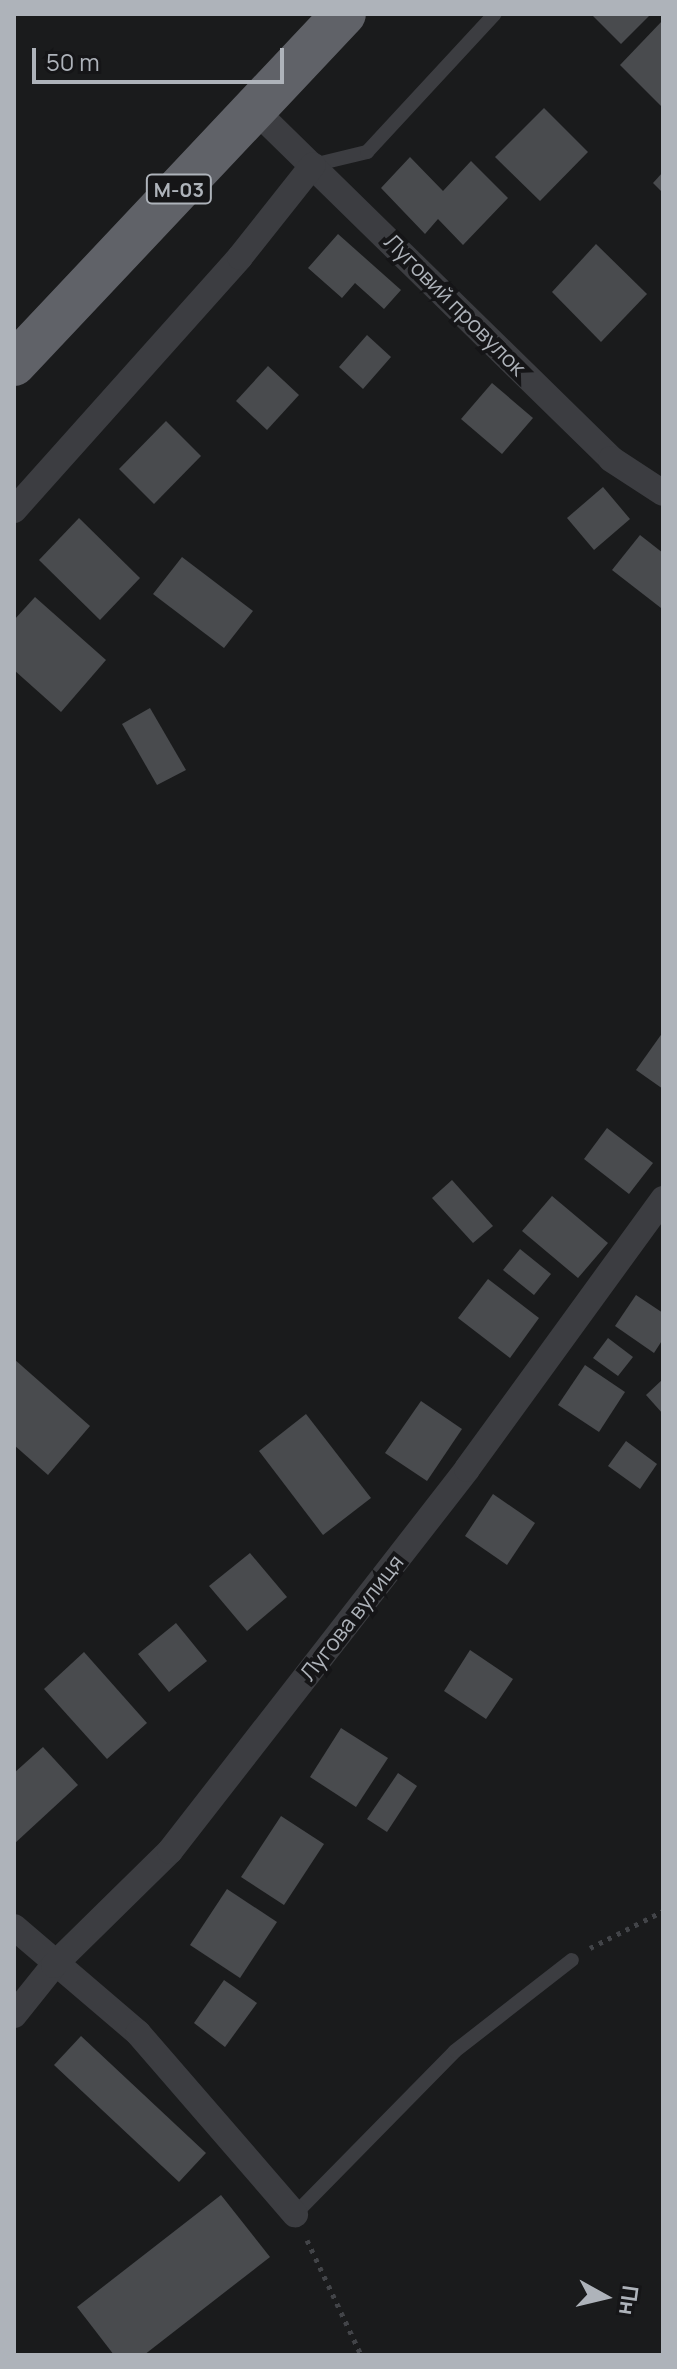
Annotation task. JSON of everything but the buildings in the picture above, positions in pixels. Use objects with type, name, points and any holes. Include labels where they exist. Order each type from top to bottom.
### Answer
[{"type":"highway","name":"М-03","points":[[14,364],[344,14]]},
{"type":"street","name":"Луговий провулок","points":[[254,109],[611,459],[663,493]]},
{"type":"street","points":[[14,510],[240,257],[313,165]]},
{"type":"street","name":"Лугова вулиця","points":[[14,2015],[54,1965],[170,1851],[467,1469],[663,1199]]},
{"type":"street","points":[[14,1927],[54,1965],[138,2033],[295,2214]]},
{"type":"lane","points":[[313,165],[367,152],[495,14]]},
{"type":"lane","points":[[295,2214],[455,2051],[572,1960]]},
{"type":"path","points":[[572,1960],[663,1911]]},
{"type":"path","points":[[295,2214],[361,2355]]}]
